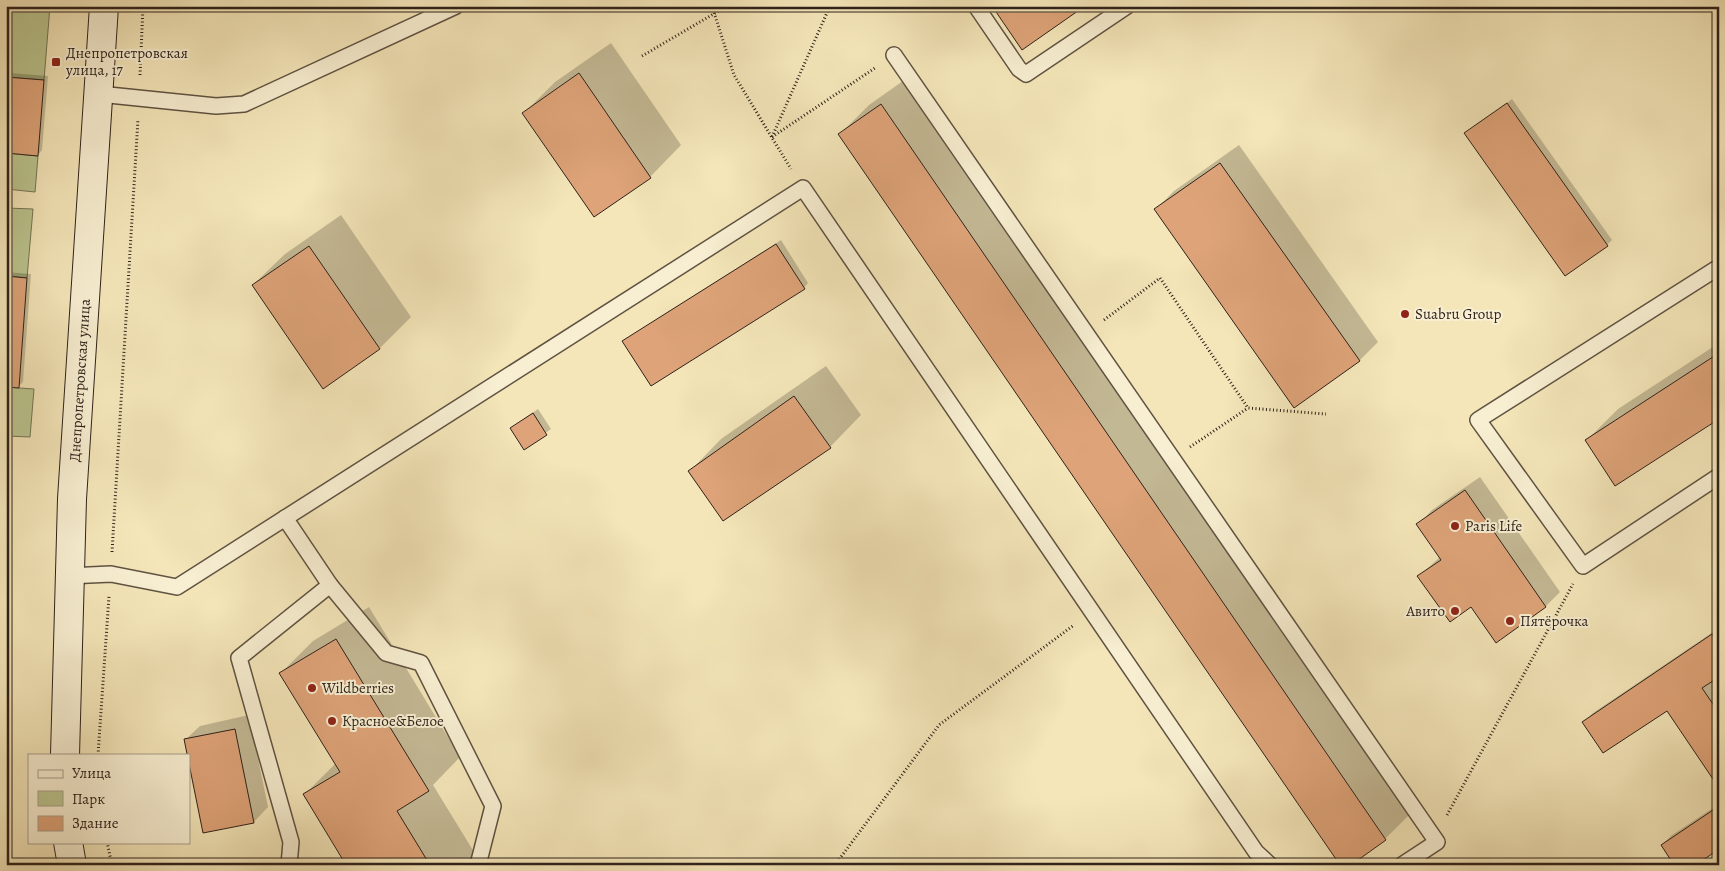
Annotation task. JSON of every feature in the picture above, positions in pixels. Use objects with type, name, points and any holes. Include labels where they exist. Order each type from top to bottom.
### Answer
[{"type":"street","name":"Днепропетровская улица","points":[[65,754],[68,576],[104,6]]},
{"type":"street","points":[[68,844],[72,865]]},
{"type":"lane","points":[[99,94],[216,106],[244,104],[456,6]]},
{"type":"lane","points":[[976,6],[1019,69],[1026,74],[1127,6]]},
{"type":"lane","points":[[894,56],[1437,842],[1402,865]]},
{"type":"lane","points":[[68,576],[111,574],[177,587],[803,188],[1256,852],[1270,865]]},
{"type":"lane","points":[[1719,267],[1478,420],[1583,566],[1719,476]]},
{"type":"lane","points":[[286,518],[330,585],[386,653],[421,663],[493,806],[478,865]]},
{"type":"lane","points":[[288,865],[291,842],[239,658],[330,585]]},
{"type":"path","points":[[98,754],[100,705],[111,574],[143,6]]},
{"type":"path","points":[[712,6],[734,75],[803,188]]},
{"type":"path","points":[[642,56],[715,15],[727,6]]},
{"type":"path","points":[[772,137],[830,6]]},
{"type":"path","points":[[772,137],[894,56]]},
{"type":"path","points":[[1106,318],[1160,278],[1248,408]]},
{"type":"path","points":[[1194,444],[1248,408],[1326,414]]},
{"type":"path","points":[[1437,842],[1450,807],[1583,566]]},
{"type":"path","points":[[835,865],[939,725],[1092,612]]},
{"type":"path","points":[[107,844],[112,865]]},
{"type":"green space","points":[[6,6],[50,6],[44,80],[6,77]]},
{"type":"green space","points":[[6,153],[38,156],[35,192],[6,189]]},
{"type":"green space","points":[[6,208],[33,209],[27,278],[6,276]]},
{"type":"green space","points":[[6,387],[34,389],[30,437],[6,436]]},
{"type":"building","points":[[992,6],[1085,6],[1022,50]]},
{"type":"building","points":[[579,73],[651,178],[594,217],[522,113]]},
{"type":"building","points":[[6,77],[44,80],[38,156],[6,153]]},
{"type":"building","points":[[1507,103],[1608,246],[1565,276],[1464,133]]},
{"type":"building","points":[[881,104],[1386,840],[1351,865],[1340,865],[838,134]]},
{"type":"building","points":[[1220,163],[1360,361],[1294,408],[1154,209]]},
{"type":"building","points":[[776,244],[805,289],[651,386],[622,341]]},
{"type":"building","points":[[309,246],[380,349],[323,389],[252,285]]},
{"type":"building","points":[[6,276],[27,278],[19,388],[6,387]]},
{"type":"building","points":[[1719,353],[1719,419],[1615,486],[1585,440]]},
{"type":"building","points":[[794,396],[831,448],[723,521],[688,471]]},
{"type":"building","points":[[533,413],[547,435],[524,450],[510,428]]},
{"type":"building","points":[[1465,490],[1546,607],[1496,643],[1471,607],[1450,622],[1417,576],[1441,560],[1416,524]]},
{"type":"building","points":[[1712,634],[1719,643],[1719,677],[1702,688],[1719,713],[1719,788],[1667,711],[1603,753],[1582,722]]},
{"type":"building","points":[[336,639],[429,791],[397,811],[430,865],[346,865],[303,794],[340,772],[279,673]]},
{"type":"building","points":[[235,729],[254,823],[203,833],[190,769],[190,754],[187,754],[184,739]]},
{"type":"building","points":[[1719,806],[1719,849],[1696,865],[1674,865],[1661,845]]},
{"type":"place","name":"Днепропетровская улица, 17","points":[[56,62]]},
{"type":"place","name":"Suabru Group","points":[[1405,314]]},
{"type":"place","name":"Paris Life","points":[[1455,526]]},
{"type":"place","name":"Авито","points":[[1455,611]]},
{"type":"place","name":"Пятёрочка","points":[[1510,621]]},
{"type":"place","name":"Wildberries","points":[[312,688]]},
{"type":"place","name":"Красное&Белое","points":[[332,721]]}]
